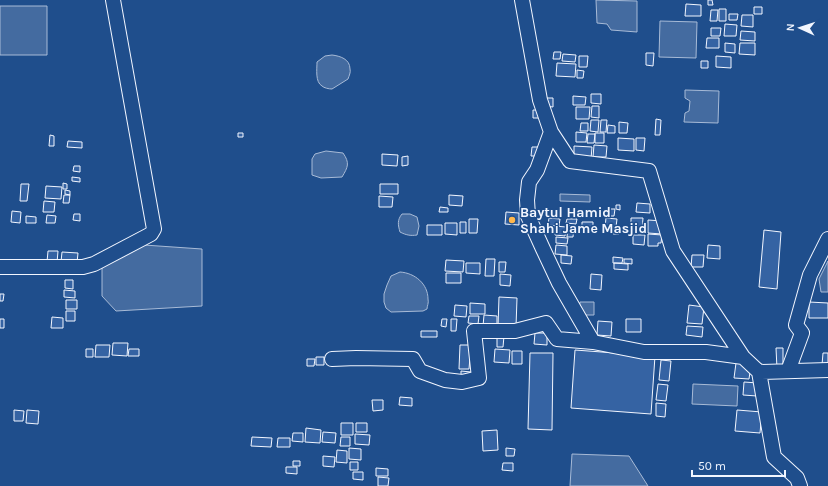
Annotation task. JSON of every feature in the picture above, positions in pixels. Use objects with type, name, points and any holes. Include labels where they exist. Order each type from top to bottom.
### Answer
[{"type":"street","points":[[0,267],[83,267],[94,264],[151,234],[154,229],[113,0]]},
{"type":"street","points":[[522,0],[540,100],[551,132],[570,161],[649,171],[673,251],[743,357],[759,372],[774,457],[797,478],[800,486]]},
{"type":"street","points":[[551,132],[537,170],[529,182],[527,200],[528,216],[559,282],[593,342]]},
{"type":"street","points":[[788,371],[802,333],[796,325],[810,275],[828,239]]},
{"type":"street","points":[[332,359],[413,359],[420,371],[445,380],[462,382],[479,378],[474,331],[515,330],[546,323],[557,339],[593,342],[644,352],[706,352],[743,357]]},
{"type":"street","points":[[759,372],[828,370]]},
{"type":"water","points":[[596,0],[637,1],[637,32],[611,30],[607,24],[597,23]]},
{"type":"water","points":[[0,6],[47,6],[47,55],[0,55]]},
{"type":"water","points":[[660,21],[697,22],[696,58],[659,57]]},
{"type":"water","points":[[332,55],[346,60],[350,66],[350,71],[348,79],[332,89],[323,87],[318,82],[317,62],[325,56]]},
{"type":"water","points":[[685,90],[719,91],[718,123],[684,122],[685,113],[689,111],[690,101],[685,98]]},
{"type":"water","points":[[326,151],[343,153],[345,156],[347,165],[342,177],[321,178],[312,175],[312,159],[315,154]]},
{"type":"water","points":[[560,194],[590,195],[590,202],[560,201]]},
{"type":"water","points":[[402,214],[410,214],[417,217],[419,226],[417,235],[408,235],[400,232],[398,223]]},
{"type":"water","points":[[144,245],[202,249],[202,306],[116,311],[102,296],[102,267]]},
{"type":"water","points":[[828,261],[828,292],[821,292],[819,279]]},
{"type":"water","points":[[400,272],[415,277],[423,284],[427,294],[427,309],[423,311],[391,312],[386,308],[384,294],[387,285],[391,276]]},
{"type":"water","points":[[580,302],[594,302],[594,315],[579,315]]},
{"type":"water","points":[[693,384],[738,386],[737,406],[692,404]]},
{"type":"water","points":[[572,454],[629,456],[648,486],[570,486]]},
{"type":"building","points":[[708,0],[712,0],[713,5],[708,5]]},
{"type":"building","points":[[686,4],[701,5],[701,16],[685,16]]},
{"type":"building","points":[[754,7],[762,7],[762,14],[754,14]]},
{"type":"building","points":[[719,9],[726,9],[726,21],[719,21]]},
{"type":"building","points":[[711,10],[718,10],[717,21],[710,21]]},
{"type":"building","points":[[729,14],[738,14],[737,20],[729,20]]},
{"type":"building","points":[[742,15],[753,15],[753,27],[741,26]]},
{"type":"building","points":[[725,24],[737,25],[736,36],[724,36]]},
{"type":"building","points":[[711,28],[721,28],[720,36],[711,36]]},
{"type":"building","points":[[741,31],[755,32],[755,41],[740,40]]},
{"type":"building","points":[[707,38],[719,38],[719,48],[706,48]]},
{"type":"building","points":[[725,43],[735,44],[735,53],[725,52]]},
{"type":"building","points":[[740,43],[755,43],[755,55],[739,54]]},
{"type":"building","points":[[554,52],[561,52],[560,59],[553,59]]},
{"type":"building","points":[[646,53],[654,53],[653,66],[646,65]]},
{"type":"building","points":[[563,54],[576,55],[575,62],[562,61]]},
{"type":"building","points":[[579,56],[588,56],[587,67],[579,67]]},
{"type":"building","points":[[716,56],[731,57],[731,68],[716,67]]},
{"type":"building","points":[[701,61],[708,61],[708,68],[701,68]]},
{"type":"building","points":[[557,63],[576,64],[575,77],[556,76]]},
{"type":"building","points":[[577,70],[584,71],[583,78],[577,78]]},
{"type":"building","points":[[591,94],[601,94],[601,104],[591,103]]},
{"type":"building","points":[[573,96],[586,97],[585,105],[573,105]]},
{"type":"building","points":[[544,98],[553,98],[553,107],[544,106]]},
{"type":"building","points":[[592,106],[599,106],[599,118],[591,117]]},
{"type":"building","points":[[576,107],[590,107],[589,119],[576,119]]},
{"type":"building","points":[[533,110],[542,110],[542,118],[533,118]]},
{"type":"building","points":[[656,119],[661,120],[660,135],[655,135]]},
{"type":"building","points":[[591,120],[599,120],[598,132],[590,131]]},
{"type":"building","points":[[601,120],[607,120],[606,132],[600,132]]},
{"type":"building","points":[[619,122],[628,123],[627,133],[619,133]]},
{"type":"building","points":[[581,123],[588,123],[588,131],[580,131]]},
{"type":"building","points":[[608,125],[615,126],[615,133],[607,133]]},
{"type":"building","points":[[576,132],[587,133],[586,142],[576,142]]},
{"type":"building","points":[[238,133],[243,133],[243,137],[238,137]]},
{"type":"building","points":[[595,133],[604,133],[604,143],[595,143]]},
{"type":"building","points":[[588,134],[595,134],[594,143],[587,143]]},
{"type":"building","points":[[50,135],[54,136],[54,146],[49,146]]},
{"type":"building","points":[[618,138],[634,139],[634,151],[618,150]]},
{"type":"building","points":[[636,138],[645,138],[644,151],[636,150]]},
{"type":"building","points":[[68,141],[82,142],[82,148],[67,147]]},
{"type":"building","points":[[594,145],[607,146],[606,157],[593,157]]},
{"type":"building","points":[[574,146],[592,147],[591,159],[574,158]]},
{"type":"building","points":[[532,147],[541,147],[541,156],[531,156]]},
{"type":"building","points":[[382,154],[398,155],[397,166],[382,165]]},
{"type":"building","points":[[408,156],[408,165],[402,166],[402,157]]},
{"type":"building","points":[[74,166],[80,166],[80,172],[73,171]]},
{"type":"building","points":[[72,177],[80,178],[80,182],[72,181]]},
{"type":"building","points":[[63,183],[67,184],[67,189],[63,189]]},
{"type":"building","points":[[21,184],[29,184],[27,201],[20,201]]},
{"type":"building","points":[[380,184],[398,184],[398,194],[380,194]]},
{"type":"building","points":[[46,186],[62,187],[61,199],[45,198]]},
{"type":"building","points":[[65,190],[70,191],[70,195],[65,194]]},
{"type":"building","points":[[64,195],[70,195],[69,203],[63,203]]},
{"type":"building","points":[[449,195],[463,196],[462,206],[449,205]]},
{"type":"building","points":[[379,196],[393,197],[392,207],[379,207]]},
{"type":"building","points":[[44,201],[55,202],[54,212],[43,212]]},
{"type":"building","points":[[637,203],[650,204],[650,213],[636,212]]},
{"type":"building","points":[[616,205],[620,205],[620,210],[616,209]]},
{"type":"building","points":[[440,207],[448,208],[448,212],[439,212]]},
{"type":"building","points":[[610,209],[615,209],[614,216],[609,216]]},
{"type":"building","points":[[12,211],[21,212],[20,223],[11,222]]},
{"type":"building","points":[[506,212],[519,213],[519,225],[505,224]]},
{"type":"building","points":[[74,214],[80,214],[80,221],[73,220]]},
{"type":"building","points":[[47,215],[56,216],[55,223],[46,223]]},
{"type":"building","points":[[26,216],[36,217],[36,223],[26,223]]},
{"type":"building","points":[[549,218],[560,219],[559,226],[548,225]]},
{"type":"building","points":[[606,218],[617,219],[616,227],[605,227]]},
{"type":"building","points":[[631,218],[643,218],[642,230],[631,230]]},
{"type":"building","points":[[469,219],[478,219],[477,233],[469,233]]},
{"type":"building","points":[[567,219],[577,219],[576,224],[566,223]]},
{"type":"building","points":[[648,220],[663,221],[662,234],[648,233]]},
{"type":"building","points":[[460,222],[466,222],[466,233],[460,233]]},
{"type":"building","points":[[582,222],[593,222],[593,229],[582,229]]},
{"type":"building","points":[[445,223],[457,223],[457,235],[445,234]]},
{"type":"building","points":[[427,225],[442,225],[442,235],[427,235]]},
{"type":"building","points":[[555,226],[566,227],[565,236],[555,235]]},
{"type":"building","points":[[568,226],[574,226],[573,237],[567,237]]},
{"type":"building","points":[[613,228],[619,228],[619,234],[613,234]]},
{"type":"building","points":[[764,230],[781,232],[777,289],[759,287]]},
{"type":"building","points":[[648,234],[662,235],[661,243],[658,243],[658,246],[648,246]]},
{"type":"building","points":[[633,235],[645,235],[644,245],[633,244]]},
{"type":"building","points":[[556,237],[568,238],[567,244],[556,243]]},
{"type":"building","points":[[556,245],[567,246],[567,255],[555,254]]},
{"type":"building","points":[[708,245],[720,246],[720,259],[707,258]]},
{"type":"building","points":[[48,251],[58,251],[57,263],[47,262]]},
{"type":"building","points":[[62,252],[78,253],[77,263],[61,262]]},
{"type":"building","points":[[561,255],[572,256],[571,264],[561,263]]},
{"type":"building","points":[[692,255],[704,255],[703,267],[691,267]]},
{"type":"building","points":[[613,257],[623,258],[622,263],[613,263]]},
{"type":"building","points":[[486,259],[495,259],[494,276],[485,276]]},
{"type":"building","points":[[624,259],[632,259],[632,264],[624,263]]},
{"type":"building","points":[[446,260],[464,261],[463,272],[445,271]]},
{"type":"building","points":[[499,262],[506,262],[505,272],[499,272]]},
{"type":"building","points":[[466,263],[480,263],[480,274],[466,273]]},
{"type":"building","points":[[614,263],[628,264],[628,270],[614,269]]},
{"type":"building","points":[[446,273],[461,273],[461,283],[446,283]]},
{"type":"building","points":[[500,274],[511,275],[510,286],[500,285]]},
{"type":"building","points":[[591,274],[602,275],[601,290],[590,289]]},
{"type":"building","points":[[65,280],[73,280],[73,289],[65,288]]},
{"type":"building","points":[[64,290],[75,291],[75,298],[64,297]]},
{"type":"building","points":[[0,294],[4,294],[3,301],[0,301]]},
{"type":"building","points":[[499,297],[517,298],[516,327],[498,327]]},
{"type":"building","points":[[66,300],[77,300],[77,309],[66,309]]},
{"type":"building","points":[[809,302],[828,303],[828,318],[809,318]]},
{"type":"building","points":[[470,303],[485,304],[485,314],[470,314]]},
{"type":"building","points":[[455,305],[467,306],[466,317],[454,316]]},
{"type":"building","points":[[689,305],[704,307],[702,324],[687,323]]},
{"type":"building","points":[[66,311],[75,311],[75,321],[66,321]]},
{"type":"building","points":[[484,315],[497,316],[497,327],[483,326]]},
{"type":"building","points":[[469,316],[479,316],[478,324],[468,323]]},
{"type":"building","points":[[52,317],[63,318],[63,328],[51,328]]},
{"type":"building","points":[[0,319],[4,319],[4,328],[0,328]]},
{"type":"building","points":[[442,319],[447,319],[446,327],[441,326]]},
{"type":"building","points":[[451,319],[457,319],[456,331],[451,331]]},
{"type":"building","points":[[626,319],[641,319],[641,332],[626,332]]},
{"type":"building","points":[[598,321],[612,322],[611,336],[597,335]]},
{"type":"building","points":[[687,326],[703,327],[702,337],[686,335]]},
{"type":"building","points":[[421,331],[437,331],[437,337],[421,337]]},
{"type":"building","points":[[535,333],[547,333],[547,345],[534,344]]},
{"type":"building","points":[[497,336],[504,336],[503,347],[497,347]]},
{"type":"building","points":[[113,343],[128,343],[127,356],[112,355]]},
{"type":"building","points":[[96,345],[110,345],[109,357],[95,357]]},
{"type":"building","points":[[460,345],[471,345],[469,369],[459,369]]},
{"type":"building","points":[[776,348],[783,348],[783,368],[777,369]]},
{"type":"building","points":[[86,349],[93,349],[93,357],[86,357]]},
{"type":"building","points":[[129,349],[139,349],[139,356],[128,356]]},
{"type":"building","points":[[495,349],[510,350],[509,363],[494,362]]},
{"type":"building","points":[[575,350],[655,356],[651,414],[571,408]]},
{"type":"building","points":[[512,351],[522,351],[522,364],[512,364]]},
{"type":"building","points":[[530,353],[553,353],[552,430],[528,429]]},
{"type":"building","points":[[823,353],[828,353],[828,366],[822,365]]},
{"type":"building","points":[[316,357],[324,357],[324,365],[316,365]]},
{"type":"building","points":[[307,359],[315,359],[314,366],[307,366]]},
{"type":"building","points":[[661,360],[671,361],[669,381],[659,380]]},
{"type":"building","points":[[736,363],[751,365],[749,379],[734,378]]},
{"type":"building","points":[[461,371],[471,372],[470,379],[461,379]]},
{"type":"building","points":[[744,382],[758,383],[757,396],[743,395]]},
{"type":"building","points":[[658,384],[668,385],[666,401],[656,400]]},
{"type":"building","points":[[400,397],[412,398],[412,406],[399,405]]},
{"type":"building","points":[[372,400],[383,400],[383,410],[373,411]]},
{"type":"building","points":[[656,403],[666,404],[665,417],[656,416]]},
{"type":"building","points":[[14,410],[24,411],[23,421],[14,421]]},
{"type":"building","points":[[27,410],[39,411],[38,424],[26,423]]},
{"type":"building","points":[[737,410],[762,412],[760,433],[735,431]]},
{"type":"building","points":[[341,423],[353,423],[353,435],[341,435]]},
{"type":"building","points":[[356,423],[367,423],[367,432],[356,432]]},
{"type":"building","points":[[306,428],[321,430],[320,443],[305,442]]},
{"type":"building","points":[[497,430],[498,450],[483,451],[482,431]]},
{"type":"building","points":[[323,432],[336,433],[335,443],[322,442]]},
{"type":"building","points":[[293,433],[303,433],[303,442],[292,441]]},
{"type":"building","points":[[355,434],[370,435],[369,445],[355,444]]},
{"type":"building","points":[[252,437],[272,438],[271,447],[251,446]]},
{"type":"building","points":[[341,437],[350,437],[350,446],[340,446]]},
{"type":"building","points":[[278,438],[290,438],[290,447],[277,447]]},
{"type":"building","points":[[349,448],[361,449],[361,460],[349,459]]},
{"type":"building","points":[[506,448],[515,449],[514,456],[506,456]]},
{"type":"building","points":[[337,450],[347,451],[347,463],[336,462]]},
{"type":"building","points":[[323,456],[335,457],[334,467],[323,466]]},
{"type":"building","points":[[293,461],[300,461],[300,466],[293,466]]},
{"type":"building","points":[[350,462],[358,462],[358,470],[350,470]]},
{"type":"building","points":[[503,463],[513,463],[513,471],[502,470]]},
{"type":"building","points":[[286,467],[297,467],[297,474],[286,473]]},
{"type":"building","points":[[376,468],[388,469],[388,476],[376,476]]},
{"type":"building","points":[[353,472],[363,472],[363,480],[353,479]]},
{"type":"building","points":[[378,477],[389,478],[388,486],[378,486]]},
{"type":"place","name":"Baytul Hamid Shahi Jame Masjid","points":[[512,220]]}]
